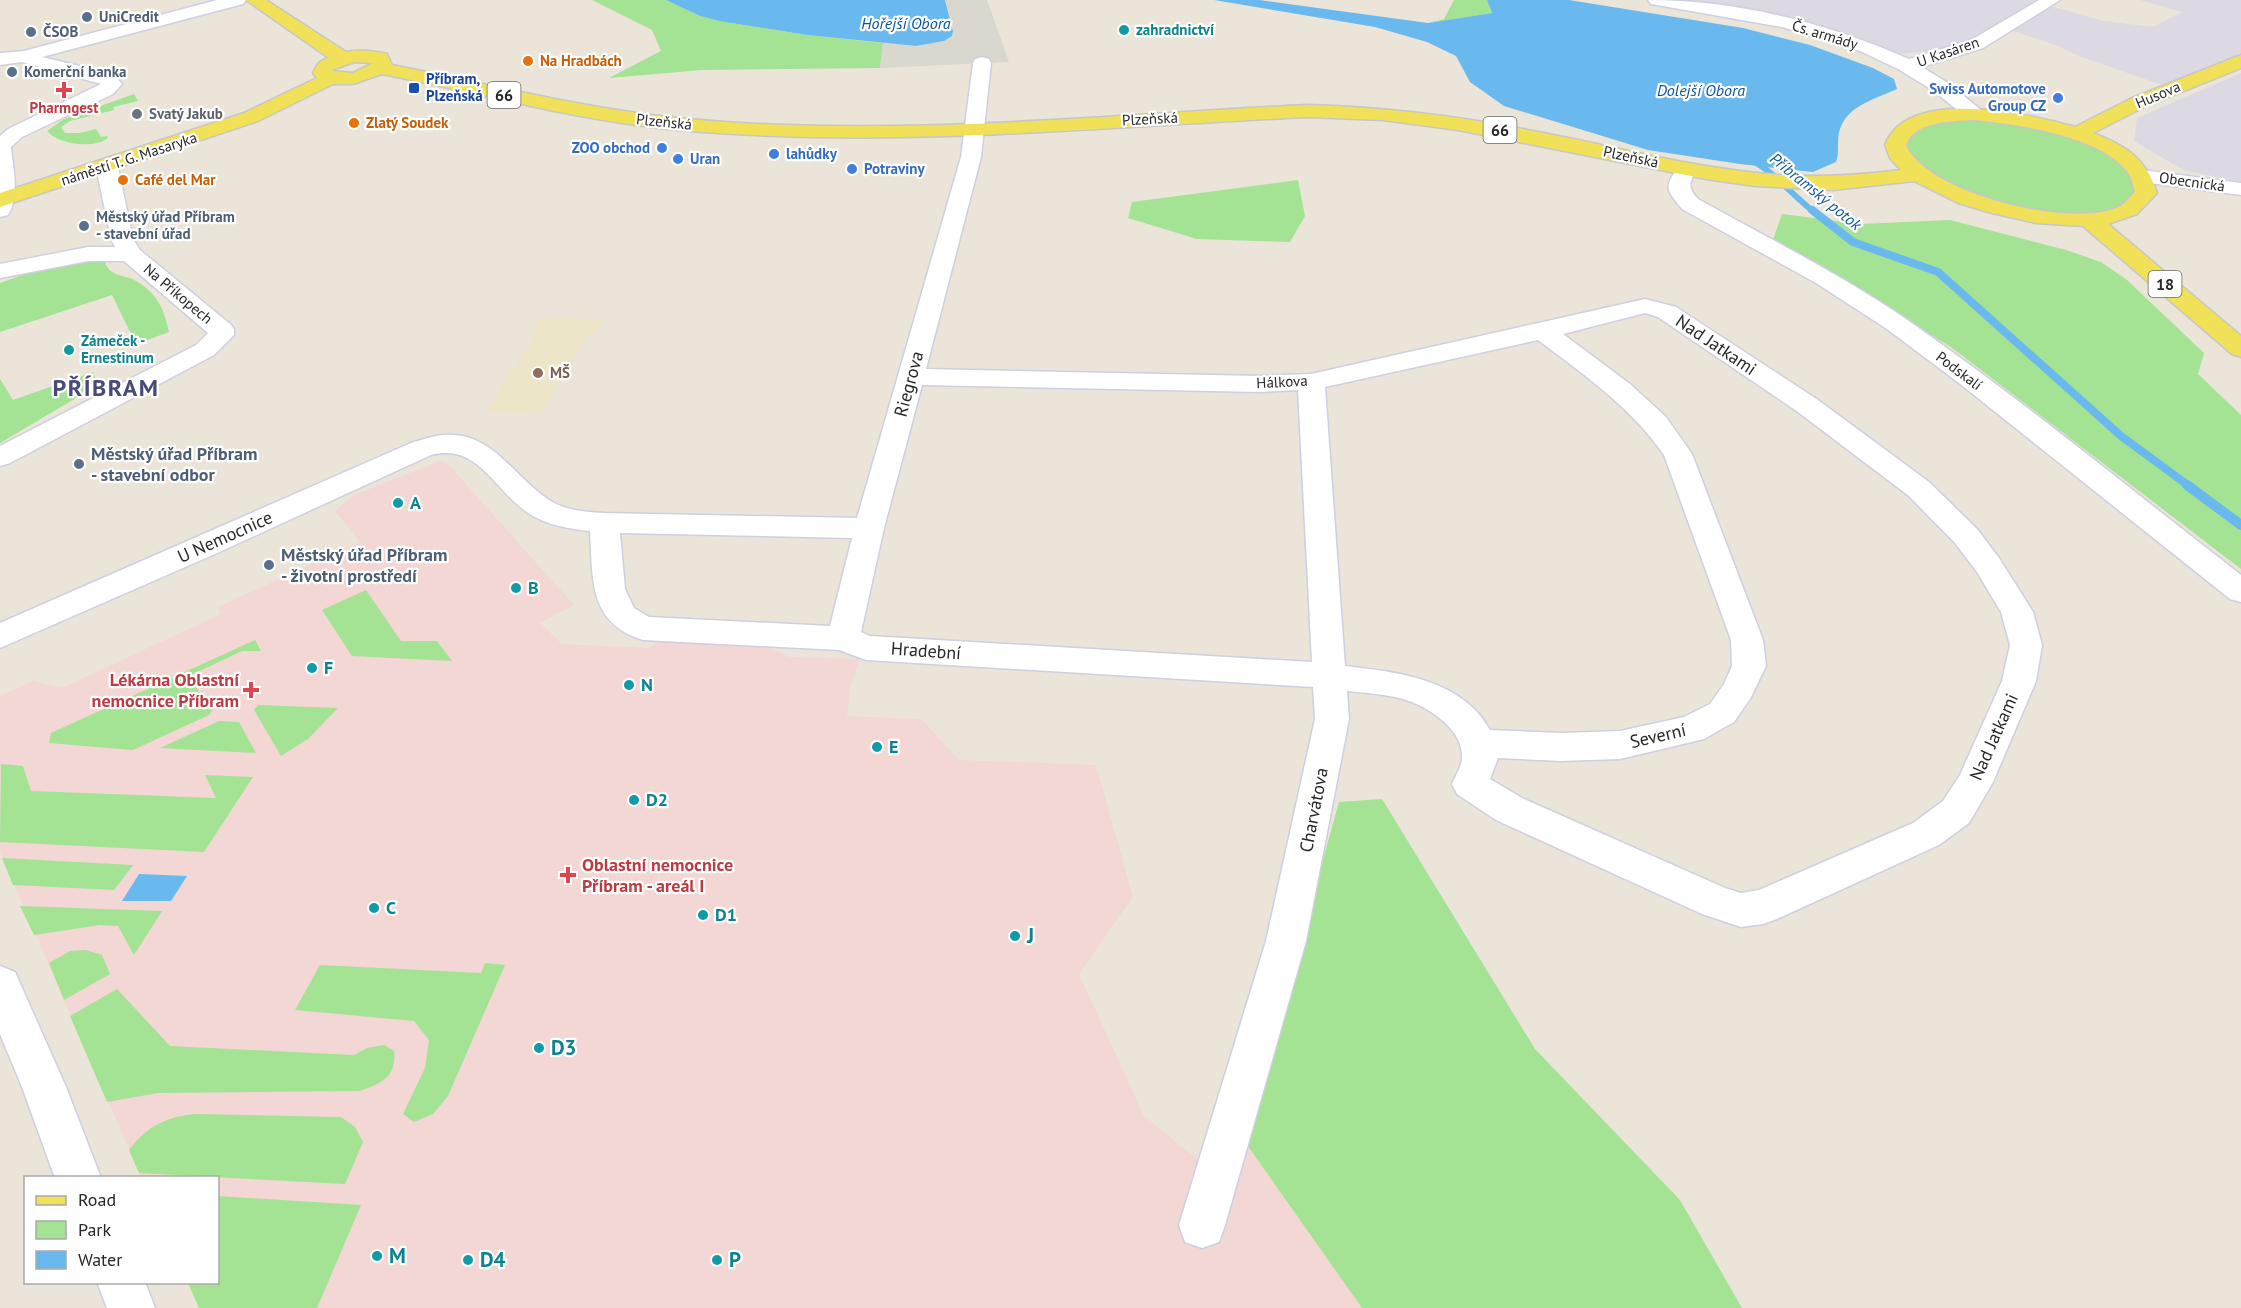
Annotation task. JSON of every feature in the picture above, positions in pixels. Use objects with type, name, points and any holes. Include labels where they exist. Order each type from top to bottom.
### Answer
[{"type":"main road","points":[[255,0],[326,49],[343,58]]},
{"type":"main road","points":[[364,55],[380,58],[383,64],[380,68],[357,77],[332,78],[322,73],[322,69],[343,58],[364,55]]},
{"type":"main road","name":"Husova","points":[[2077,134],[2150,98],[2241,61]]},
{"type":"main road","name":"Plzeňská","points":[[380,68],[422,75],[545,105],[676,123],[750,129],[975,130],[1261,113],[1368,112],[1461,123],[1687,169],[1757,180],[1805,183],[1852,182],[1918,174]]},
{"type":"main road","name":"náměstí T. G. Masaryka","points":[[0,205],[251,117],[332,78]]},
{"type":"main road","points":[[1955,114],[1974,114],[2028,121],[2077,134],[2117,154],[2142,176],[2145,181],[2146,194],[2134,208],[2108,217],[2089,219],[2044,217],[1996,208],[1952,193],[1918,174],[1900,155],[1897,146],[1902,130],[1923,119],[1955,114]]},
{"type":"main road","name":"18","points":[[2089,219],[2241,350]]},
{"type":"street","points":[[0,58],[28,56],[42,50],[237,0]]},
{"type":"street","name":"Čs. armády","points":[[1657,0],[1711,8],[1800,27],[1861,45],[1929,77],[1974,114]]},
{"type":"street","name":"U Kasáren","points":[[1907,66],[1977,44],[2051,0]]},
{"type":"street","name":"náměstí T. G. Masaryka","points":[[0,205],[4,189],[1,146],[7,139],[25,128],[106,90],[112,84],[106,78],[29,59],[28,56]]},
{"type":"street","name":"Riegrova","points":[[843,638],[869,528],[962,195],[975,130],[982,63]]},
{"type":"street","name":"Na Příkopech","points":[[0,457],[205,350],[221,335],[221,329],[130,254],[122,239],[107,167]]},
{"type":"street","name":"Podskalí","points":[[1687,169],[1679,181],[1679,191],[1690,204],[1824,278],[1896,324],[1968,377],[2241,591]]},
{"type":"street","name":"Obecnická","points":[[2142,176],[2241,189]]},
{"type":"street","name":"Na Příkopech","points":[[0,271],[88,254],[130,254]]},
{"type":"street","name":"Hálkova","points":[[911,377],[1260,384],[1311,382],[1646,306]]},
{"type":"street","name":"Nad Jatkami","points":[[1479,743],[1480,759],[1470,784],[1509,809],[1716,902],[1741,910],[1763,907],[1926,834],[1956,812],[1975,782],[2019,681],[2026,645],[2017,612],[1988,565],[1965,536],[1919,489],[1808,406],[1667,312],[1646,306]]},
{"type":"street","name":"Severní","points":[[1479,743],[1561,747],[1620,745],[1692,729],[1722,713],[1738,690],[1749,666],[1747,640],[1678,454],[1656,423],[1621,390],[1543,331]]},
{"type":"street","name":"Charvátova","points":[[1202,1225],[1286,941],[1332,719],[1311,382]]},
{"type":"street","name":"U Nemocnice","points":[[0,636],[421,449],[451,441],[464,444],[484,456],[535,504],[554,515],[577,521],[604,524]]},
{"type":"street","points":[[604,524],[869,528]]},
{"type":"street","name":"Hradební","points":[[604,524],[609,589],[621,615],[643,628],[843,638],[866,648],[1331,676]]},
{"type":"street","points":[[1331,676],[1407,687],[1445,704],[1467,722],[1479,743]]},
{"type":"street","points":[[0,986],[44,1087],[77,1176]]},
{"type":"street","points":[[122,1284],[131,1308]]},
{"type":"shaded area","points":[[945,0],[987,0],[1009,62],[880,68],[883,43],[916,46],[944,41],[952,36],[953,26]]},
{"type":"shaded area","points":[[1680,0],[2046,0],[1959,49],[1898,54],[1869,43],[1737,9]]},
{"type":"shaded area","points":[[2140,0],[2241,0],[2241,58],[2162,85],[2001,27],[2043,4],[2104,21],[2153,27],[2182,12]]},
{"type":"shaded area","points":[[2241,73],[2241,182],[2183,170],[2134,141],[2137,118]]},
{"type":"shaded area","name":"MŠ","points":[[540,318],[604,319],[595,334],[589,334],[540,414],[485,412],[536,334],[530,333]]},
{"type":"shaded area","name":"Oblastní nemocnice Příbram - areál I","points":[[440,461],[447,463],[574,605],[540,623],[562,644],[649,648],[659,642],[764,645],[789,657],[860,659],[850,687],[847,716],[921,719],[959,760],[1096,765],[1133,897],[1079,974],[1144,1116],[1202,1163],[1245,1142],[1362,1308],[200,1308],[217,1284],[219,1284],[219,1176],[141,1176],[0,852],[0,696],[33,681],[62,688],[221,614],[218,607],[360,542],[335,511],[354,495]]},
{"type":"green space","points":[[592,0],[666,0],[700,16],[719,21],[807,35],[883,43],[880,68],[702,70],[609,78],[661,51],[652,30]]},
{"type":"green space","points":[[1454,0],[1487,0],[1492,13],[1428,23],[1444,19]]},
{"type":"green space","points":[[134,94],[138,101],[113,107],[114,110],[70,121],[61,127],[65,133],[80,133],[96,129],[101,137],[107,136],[108,138],[102,141],[94,144],[77,144],[60,140],[47,131],[64,119]]},
{"type":"green space","points":[[1992,119],[2059,133],[2100,150],[2123,166],[2131,176],[2134,185],[2132,195],[2120,206],[2101,212],[2051,212],[2024,208],[1956,189],[1920,166],[1909,152],[1910,136],[1918,129],[1942,122]]},
{"type":"green space","points":[[1298,180],[1305,216],[1290,242],[1197,239],[1128,218],[1132,202]]},
{"type":"green space","points":[[1782,214],[1861,224],[1950,220],[2066,250],[2101,262],[2127,280],[2204,353],[2198,374],[2241,415],[2241,569],[1951,347],[1773,240]]},
{"type":"green space","points":[[105,262],[110,271],[132,279],[150,291],[162,309],[169,332],[136,344],[112,295],[0,332],[0,283],[48,266]]},
{"type":"green space","points":[[93,372],[98,385],[0,443],[0,379],[13,400]]},
{"type":"green space","points":[[366,590],[401,641],[437,641],[452,661],[352,656],[322,610]]},
{"type":"green space","points":[[255,640],[261,651],[242,651],[189,676],[202,677],[195,684],[204,703],[217,704],[209,715],[133,750],[49,743],[51,733]]},
{"type":"green space","points":[[258,705],[338,708],[308,739],[281,756],[254,710]]},
{"type":"green space","points":[[219,721],[239,722],[256,753],[160,748]]},
{"type":"green space","points":[[1,764],[23,766],[31,791],[216,798],[205,775],[253,777],[204,852],[0,842]]},
{"type":"green space","points":[[1382,799],[1535,1049],[1680,1200],[1742,1308],[1362,1308],[1245,1142],[1339,802]]},
{"type":"green space","points":[[2,858],[133,865],[114,890],[13,885]]},
{"type":"green space","points":[[20,906],[162,911],[134,955],[118,926],[100,925],[34,935]]},
{"type":"green space","points":[[86,950],[102,955],[110,974],[64,1000],[49,963],[70,951]]},
{"type":"green space","points":[[485,963],[505,965],[448,1096],[433,1114],[414,1122],[403,1114],[425,1068],[429,1040],[414,1021],[295,1010],[320,965],[481,973]]},
{"type":"green space","points":[[117,989],[170,1046],[354,1055],[367,1048],[384,1045],[394,1051],[393,1067],[381,1082],[359,1091],[158,1093],[107,1102],[70,1016]]},
{"type":"green space","points":[[194,1114],[341,1117],[355,1127],[363,1142],[345,1184],[139,1173],[129,1150],[142,1135],[157,1124]]},
{"type":"green space","points":[[219,1196],[361,1205],[317,1308],[199,1308],[188,1284],[219,1284]]},
{"type":"water","name":"Hořejší Obora","points":[[666,0],[945,0],[953,31],[952,36],[944,41],[916,46],[807,35],[719,21],[700,16]]},
{"type":"water","name":"Dolejší Obora","points":[[1214,0],[1259,0],[1428,23],[1492,13],[1487,0],[1569,0],[1743,28],[1810,45],[1873,68],[1894,79],[1897,89],[1856,108],[1849,114],[1840,129],[1836,162],[1813,172],[1740,164],[1648,150],[1504,106],[1470,82],[1456,56],[1427,42],[1375,27]]},
{"type":"water","points":[[139,874],[187,876],[171,901],[122,901]]},
{"type":"waterway","name":"Příbramský potok","points":[[1750,159],[1767,170],[1814,212]]},
{"type":"waterway","name":"Příbramský potok","points":[[1812,210],[1853,242],[1938,272],[2121,436],[2189,486]]},
{"type":"waterway","name":"Příbramský potok","points":[[2187,485],[2241,525]]},
{"type":"place","name":"UniCredit","points":[[87,17]]},
{"type":"place","name":"zahradnictví","points":[[1124,30]]},
{"type":"place","name":"ČSOB","points":[[31,32]]},
{"type":"place","name":"Na Hradbách","points":[[528,61]]},
{"type":"place","name":"Komerční banka","points":[[12,72]]},
{"type":"place","name":"Příbram, Plzeňská","points":[[414,88]]},
{"type":"place","name":"Pharmgest","points":[[64,90]]},
{"type":"place","name":"Swiss Automotove Group CZ","points":[[2058,98]]},
{"type":"place","name":"Svatý Jakub","points":[[137,114]]},
{"type":"place","name":"Zlatý Soudek","points":[[354,123]]},
{"type":"place","name":"ZOO obchod","points":[[662,148]]},
{"type":"place","name":"lahůdky","points":[[774,154]]},
{"type":"place","name":"Uran","points":[[678,159]]},
{"type":"place","name":"Potraviny","points":[[852,169]]},
{"type":"place","name":"Café del Mar","points":[[123,180]]},
{"type":"place","name":"Městský úřad Příbram - stavební úřad","points":[[84,226]]},
{"type":"place","name":"Zámeček - Ernestinum","points":[[69,350]]},
{"type":"place","name":"MŠ","points":[[538,373]]},
{"type":"place","name":"Městský úřad Příbram - stavební odbor","points":[[79,464]]},
{"type":"place","name":"A","points":[[398,503]]},
{"type":"place","name":"Městský úřad Příbram - životní prostředí","points":[[269,565]]},
{"type":"place","name":"B","points":[[516,588]]},
{"type":"place","name":"F","points":[[312,668]]},
{"type":"place","name":"N","points":[[629,685]]},
{"type":"place","name":"Lékárna Oblastní nemocnice Příbram","points":[[251,690]]},
{"type":"place","name":"E","points":[[877,747]]},
{"type":"place","name":"D2","points":[[634,800]]},
{"type":"place","name":"Oblastní nemocnice Příbram - areál I","points":[[568,875]]},
{"type":"place","name":"C","points":[[374,908]]},
{"type":"place","name":"D1","points":[[703,915]]},
{"type":"place","name":"J","points":[[1015,936]]},
{"type":"place","name":"D3","points":[[539,1048]]},
{"type":"place","name":"M","points":[[377,1256]]},
{"type":"place","name":"D4","points":[[468,1260]]},
{"type":"place","name":"P","points":[[717,1260]]},
{"type":"district","name":"PŘÍBRAM","points":[[106,388]]}]
